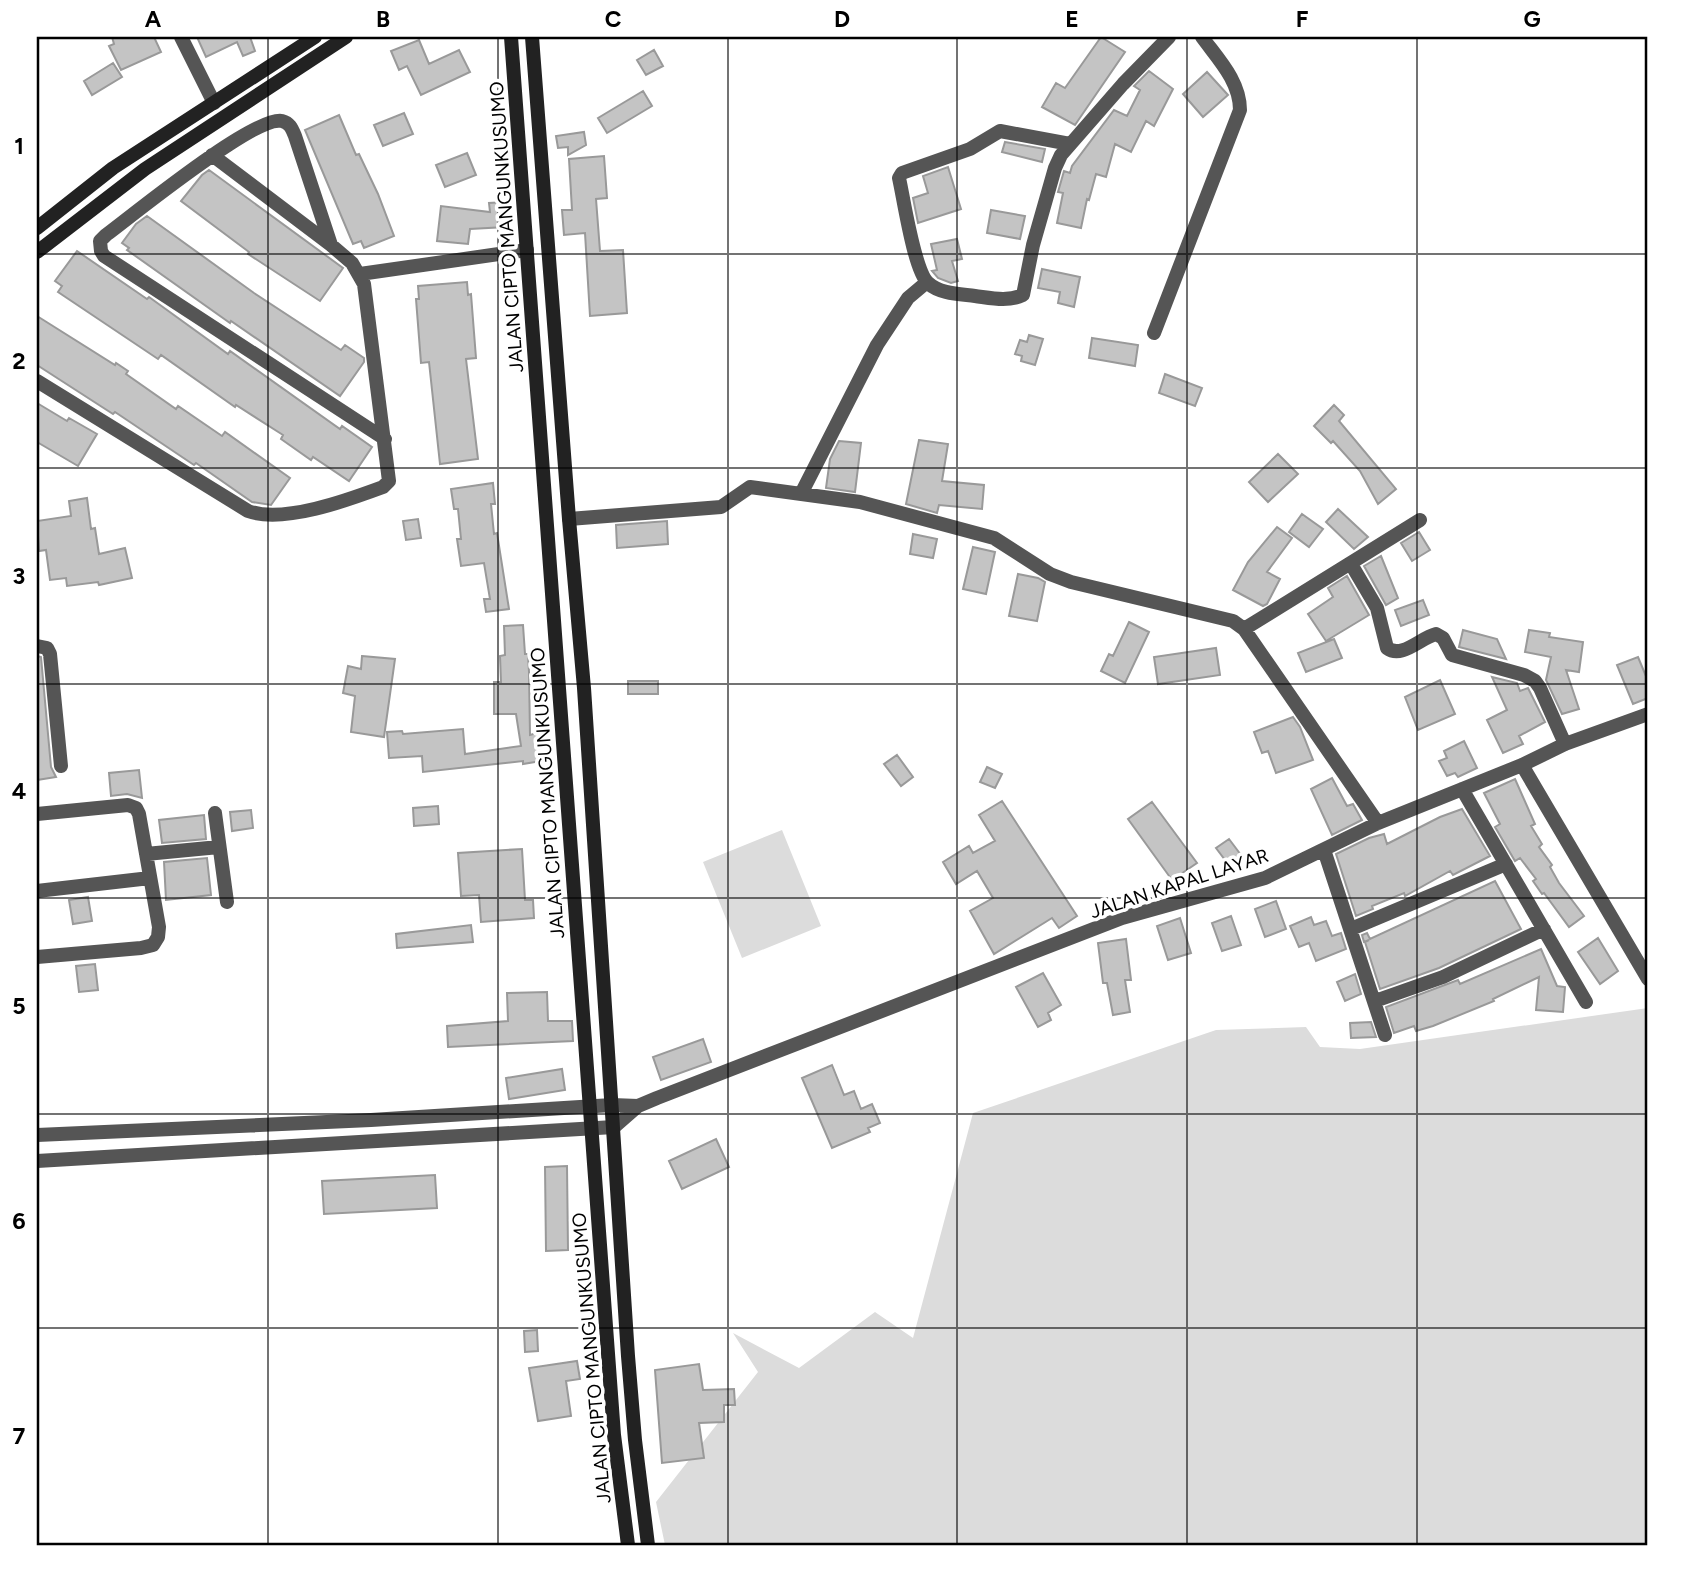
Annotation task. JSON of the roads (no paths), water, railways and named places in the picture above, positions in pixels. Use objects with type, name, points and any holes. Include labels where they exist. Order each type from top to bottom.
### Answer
[{"type":"street","points":[[181,37],[214,103]]},
{"type":"street","points":[[37,229],[113,167],[316,37]]},
{"type":"street","points":[[37,253],[145,169],[346,37]]},
{"type":"street","name":"JALAN CIPTO MANGUNKUSUMO","points":[[511,37],[614,1435],[628,1545]]},
{"type":"street","name":"JALAN CIPTO MANGUNKUSUMO","points":[[532,37],[584,688],[629,1368],[648,1545]]},
{"type":"street","points":[[1070,144],[1000,131],[970,149],[902,173],[899,178],[918,265],[927,282],[935,288],[956,294],[1009,299],[1023,295],[1033,245],[1061,155],[1169,37]]},
{"type":"street","points":[[1154,333],[1240,110],[1237,86],[1202,37]]},
{"type":"street","points":[[331,245],[291,125],[283,121],[274,121],[212,155],[100,241],[104,256],[385,439]]},
{"type":"street","points":[[37,381],[248,511],[262,516],[294,514],[383,487],[389,481],[364,284],[360,274],[352,263],[331,245],[212,155]]},
{"type":"street","points":[[360,274],[527,250]]},
{"type":"street","points":[[801,494],[877,345],[908,298],[927,282]]},
{"type":"street","points":[[569,519],[721,507],[750,487],[860,502],[993,538],[1051,574],[1071,582],[1233,621],[1244,629],[1378,822]]},
{"type":"street","points":[[1244,629],[1420,520]]},
{"type":"street","points":[[1351,564],[1377,608],[1387,648],[1392,652],[1401,651],[1436,634],[1443,638],[1452,655],[1524,675],[1540,688],[1565,744]]},
{"type":"street","points":[[37,646],[47,648],[50,654],[61,766]]},
{"type":"street","name":"JALAN KAPAL LAYAR","points":[[638,1106],[1122,918],[1265,878],[1378,822],[1522,765],[1565,744],[1648,714]]},
{"type":"street","points":[[1522,765],[1648,979]]},
{"type":"street","points":[[1462,789],[1586,1002]]},
{"type":"street","points":[[37,814],[128,805],[136,808],[159,928],[153,945],[141,948],[37,957]]},
{"type":"street","points":[[215,813],[227,902]]},
{"type":"street","points":[[146,854],[219,847]]},
{"type":"street","points":[[1324,850],[1385,1035]]},
{"type":"street","points":[[1351,929],[1506,864]]},
{"type":"street","points":[[37,891],[150,878]]},
{"type":"street","points":[[1375,1001],[1443,977],[1544,929]]},
{"type":"street","points":[[37,1135],[371,1120],[612,1105],[638,1106]]},
{"type":"street","points":[[37,1161],[614,1127],[638,1106]]},
{"type":"street","points":[[371,1120],[373,1142]]}]
